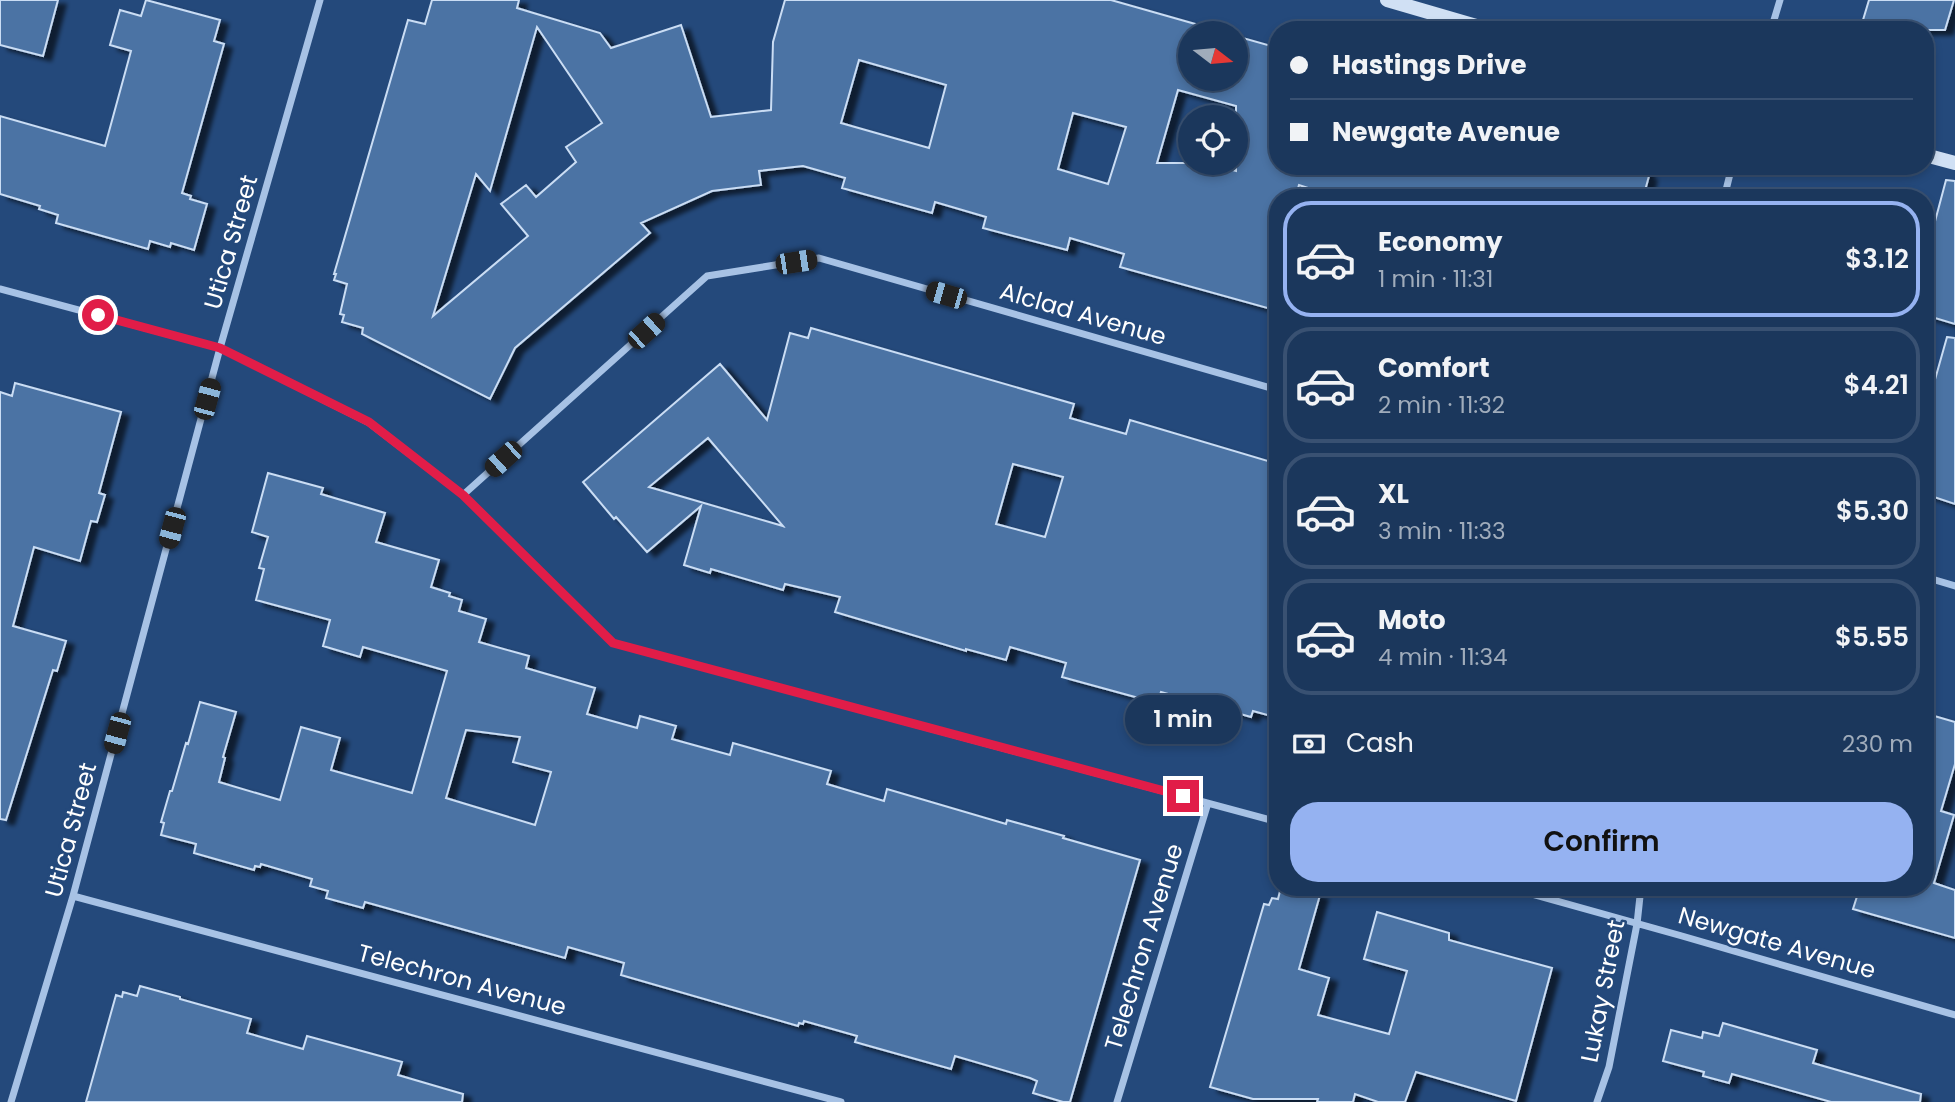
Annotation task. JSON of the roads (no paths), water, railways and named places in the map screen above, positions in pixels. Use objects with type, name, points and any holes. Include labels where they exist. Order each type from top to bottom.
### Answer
[{"type":"street","name":"Utica Street","points":[[11,1102],[73,896],[220,348],[320,0]]},
{"type":"street","points":[[1387,0],[1459,21]]},
{"type":"street","points":[[1774,21],[1780,0]]},
{"type":"street","points":[[1934,157],[1955,163]]},
{"type":"street","name":"Alclad Avenue","points":[[463,495],[707,276],[819,258],[1269,387]]},
{"type":"street","points":[[0,289],[220,348],[369,422],[463,495],[613,643],[1269,820]]},
{"type":"street","points":[[1934,580],[1955,586]]},
{"type":"street","name":"Telechron Avenue","points":[[1117,1102],[1208,803]]},
{"type":"street","name":"Telechron Avenue","points":[[73,896],[841,1102]]},
{"type":"street","name":"Newgate Avenue","points":[[1539,896],[1955,1015]]},
{"type":"street","name":"Lukay Street","points":[[1597,1102],[1609,1066],[1640,896]]}]
